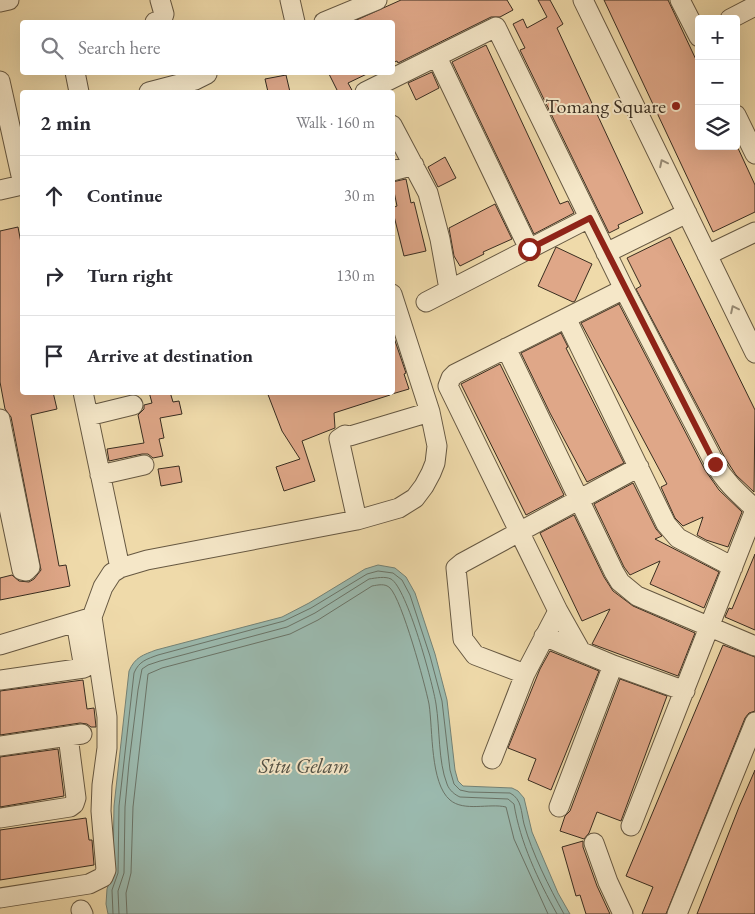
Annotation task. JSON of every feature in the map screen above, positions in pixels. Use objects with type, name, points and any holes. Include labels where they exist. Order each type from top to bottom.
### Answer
[{"type":"street","points":[[0,2],[9,0]]},
{"type":"street","points":[[160,0],[164,14],[162,20]]},
{"type":"street","points":[[290,0],[295,20]]},
{"type":"street","points":[[329,20],[377,0]]},
{"type":"street","points":[[583,0],[755,353]]},
{"type":"street","points":[[680,0],[695,30]]},
{"type":"street","points":[[738,15],[755,6]]},
{"type":"street","points":[[373,90],[496,27],[624,289],[721,475],[754,508],[755,511],[710,628],[631,826]]},
{"type":"street","points":[[436,57],[529,249]]},
{"type":"street","points":[[76,75],[79,90]]},
{"type":"street","points":[[157,90],[195,80],[205,75]]},
{"type":"street","points":[[0,81],[20,171]]},
{"type":"street","points":[[740,123],[755,154]]},
{"type":"street","points":[[395,130],[428,193],[450,289]]},
{"type":"street","points":[[395,170],[414,165]]},
{"type":"street","points":[[0,190],[20,185]]},
{"type":"street","points":[[0,202],[20,198]]},
{"type":"street","points":[[606,253],[687,213]]},
{"type":"street","points":[[426,302],[590,218]]},
{"type":"street","points":[[707,255],[755,232]]},
{"type":"street","points":[[580,650],[558,611],[448,386],[455,374],[624,289]]},
{"type":"street","points":[[0,680],[84,668],[84,619],[107,580],[120,568],[147,560],[357,520],[400,508],[415,498],[424,486],[435,463],[437,446],[430,412],[395,304]]},
{"type":"street","points":[[566,318],[666,524],[678,538],[733,567]]},
{"type":"street","points":[[506,348],[620,582],[628,591],[637,596],[755,646]]},
{"type":"street","points":[[83,395],[120,568]]},
{"type":"street","points":[[88,416],[133,405]]},
{"type":"street","points":[[357,520],[339,439],[345,435],[350,436],[430,412]]},
{"type":"street","points":[[0,419],[2,443],[30,567],[26,571],[22,570],[0,465]]},
{"type":"street","points":[[100,475],[144,465]]},
{"type":"street","points":[[525,674],[474,655],[463,639],[456,568],[579,498],[639,467]]},
{"type":"street","points":[[492,759],[525,674],[558,611]]},
{"type":"street","points":[[0,645],[84,619]]},
{"type":"street","points":[[0,898],[89,884],[103,877],[106,870],[101,811],[107,748],[107,717],[84,619]]},
{"type":"street","points":[[544,636],[613,665],[685,691]]},
{"type":"street","points":[[558,807],[613,665]]},
{"type":"street","points":[[677,914],[755,722]]},
{"type":"street","points":[[0,746],[75,735],[76,798],[74,804],[70,807],[0,818]]},
{"type":"street","points":[[594,843],[608,882],[624,914]]},
{"type":"water","name":"Situ Gelam","points":[[378,565],[395,568],[406,577],[415,593],[435,654],[447,700],[458,781],[463,786],[512,788],[518,791],[524,798],[532,832],[558,893],[570,914],[108,914],[106,904],[107,889],[113,872],[114,806],[129,671],[134,663],[143,655],[156,650],[282,617],[365,569]]},
{"type":"building","points":[[401,0],[507,0],[513,10],[500,17],[491,17],[398,63],[395,62],[395,20],[356,20]]},
{"type":"building","points":[[538,0],[550,0],[563,24],[557,28],[643,213],[618,225],[619,228],[609,233],[520,50],[525,48],[513,24],[523,19],[527,28],[547,17]]},
{"type":"building","name":"Tomang Square","points":[[604,0],[668,0],[695,57],[695,150],[739,150],[755,185],[755,212],[713,232]]},
{"type":"building","points":[[486,45],[560,204],[568,201],[574,213],[534,234],[452,62]]},
{"type":"building","points":[[432,72],[439,88],[416,100],[408,83]]},
{"type":"building","points":[[286,75],[290,90],[268,90],[265,79]]},
{"type":"building","points":[[330,75],[365,75],[348,83],[352,90],[337,90]]},
{"type":"building","points":[[445,157],[456,178],[438,187],[428,167]]},
{"type":"building","points":[[406,179],[411,203],[414,202],[426,251],[404,256],[395,220],[395,207],[397,206],[395,181]]},
{"type":"building","points":[[495,204],[512,239],[483,252],[484,254],[460,266],[454,256],[449,228]]},
{"type":"building","points":[[18,227],[20,238],[20,395],[54,395],[57,409],[31,415],[59,566],[66,565],[70,586],[0,600],[0,578],[12,575],[19,581],[29,582],[41,570],[11,417],[5,409],[0,382],[0,231]]},
{"type":"building","points":[[670,237],[755,410],[754,492],[736,475],[725,458],[636,289],[641,286],[627,258]]},
{"type":"building","points":[[556,247],[592,264],[573,302],[538,286]]},
{"type":"building","points":[[619,304],[705,470],[719,490],[742,512],[728,547],[697,535],[703,517],[683,526],[675,518],[661,487],[667,484],[581,323]]},
{"type":"building","points":[[561,333],[568,347],[566,348],[624,463],[587,482],[550,413],[521,353]]},
{"type":"building","points":[[395,341],[406,373],[404,374],[409,389],[395,393]]},
{"type":"building","points":[[500,364],[564,495],[526,515],[461,384]]},
{"type":"building","points":[[150,395],[171,395],[173,402],[179,401],[182,414],[160,418],[164,438],[159,439],[163,456],[153,458],[148,454],[142,454],[109,461],[107,449],[144,443],[138,415],[144,409],[144,405],[152,403]]},
{"type":"building","points":[[268,395],[390,395],[334,413],[335,428],[302,441],[315,481],[284,491],[276,467],[300,459],[282,431]]},
{"type":"building","points":[[179,466],[182,482],[161,486],[158,469]]},
{"type":"building","points":[[633,483],[656,529],[662,536],[655,539],[719,572],[704,608],[650,584],[660,561],[630,575],[624,567],[594,504]]},
{"type":"building","points":[[574,515],[604,577],[613,591],[633,606],[695,633],[678,676],[592,644],[610,609],[582,621],[540,533]]},
{"type":"building","points":[[755,554],[755,630],[725,617],[729,608],[732,609]]},
{"type":"building","points":[[723,645],[755,657],[755,711],[749,713],[745,718],[666,914],[642,914],[653,887],[626,876]]},
{"type":"building","points":[[550,651],[599,671],[551,790],[528,780],[536,759],[508,748],[540,669]]},
{"type":"building","points":[[620,679],[667,696],[621,821],[597,812],[589,833],[584,839],[560,831],[565,816],[570,811]]},
{"type":"building","points":[[83,680],[87,709],[94,708],[96,727],[80,723],[0,735],[0,691]]},
{"type":"building","points":[[58,749],[64,796],[0,807],[0,757]]},
{"type":"building","points":[[755,770],[755,914],[697,914],[739,807]]},
{"type":"building","points":[[86,818],[89,840],[92,840],[94,865],[0,880],[0,830]]},
{"type":"building","points":[[583,841],[583,847],[597,886],[610,914],[586,914],[580,895],[576,896],[562,847]]},
{"type":"place","name":"Tomang Square","points":[[676,106]]},
{"type":"route","points":[[529,249],[590,218],[624,289],[715,464]]}]
